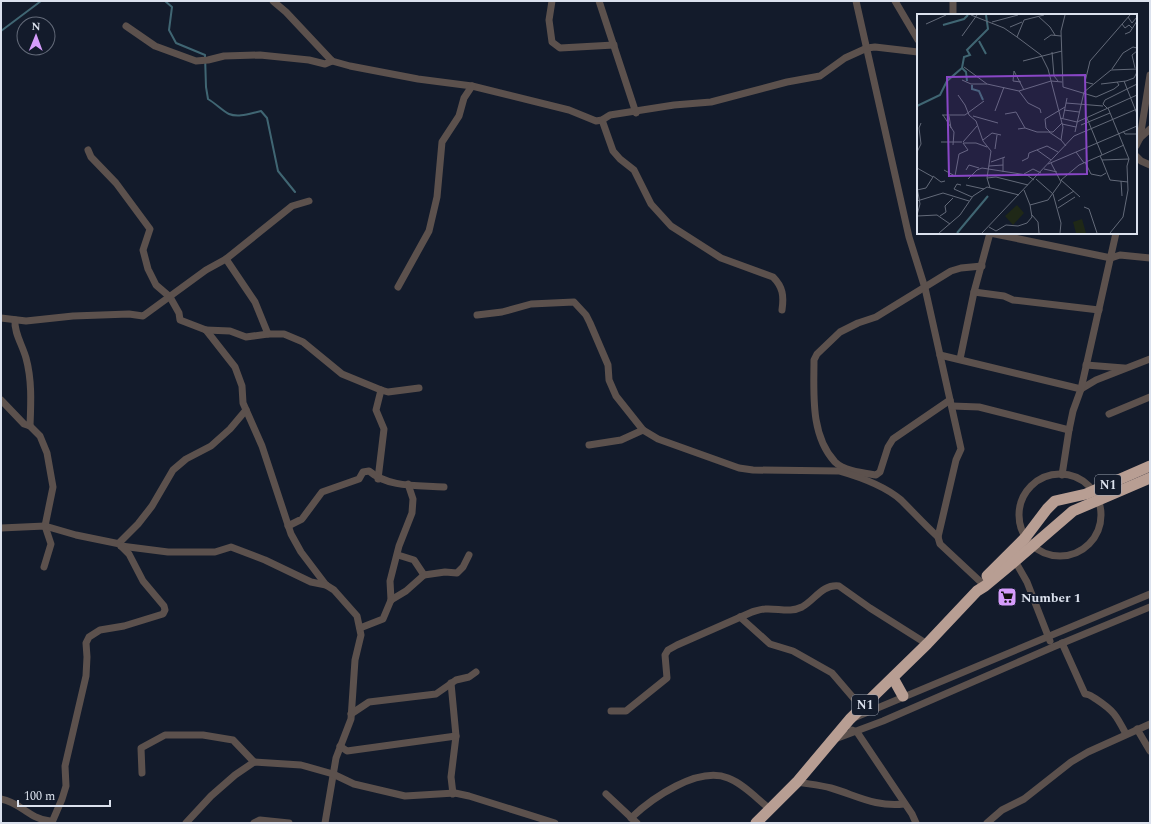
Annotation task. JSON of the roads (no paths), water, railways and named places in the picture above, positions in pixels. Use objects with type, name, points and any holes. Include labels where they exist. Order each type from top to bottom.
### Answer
[{"type":"highway","name":"N1","points":[[981,586],[1015,561],[1057,524],[1095,496],[1150,466]]},
{"type":"highway","name":"N1","points":[[756,823],[797,782],[847,722],[927,644],[981,586],[1025,538],[1046,509],[1055,501],[1065,498],[1095,496],[1150,478]]},
{"type":"highway","points":[[1065,498],[1073,512]]},
{"type":"highway","points":[[1046,509],[1048,514],[1057,524]]},
{"type":"highway","points":[[893,678],[903,696]]},
{"type":"street","points":[[273,1],[286,12],[332,61],[350,66],[418,79],[472,86],[569,110],[591,120],[602,120],[610,115],[636,113],[674,105],[711,102],[787,82],[820,76],[845,58],[868,48],[875,47],[917,52]]},
{"type":"street","points":[[552,1],[549,20],[552,42],[560,48],[614,45]]},
{"type":"street","points":[[599,1],[636,113]]},
{"type":"street","points":[[856,1],[868,48],[908,237],[925,288],[961,449],[956,460],[938,537]]},
{"type":"street","points":[[896,1],[917,38]]},
{"type":"street","points":[[953,1],[953,14]]},
{"type":"street","points":[[126,26],[155,46],[196,61],[224,56],[260,55],[310,60],[325,64],[332,61]]},
{"type":"street","points":[[1137,144],[1140,138],[1150,75]]},
{"type":"street","points":[[398,286],[429,231],[437,198],[442,142],[458,116],[464,98],[472,86]]},
{"type":"street","points":[[602,120],[613,151],[620,159],[634,170],[651,204],[671,226],[721,258],[773,277],[779,284],[784,296],[782,310]]},
{"type":"street","points":[[1140,138],[1150,129]]},
{"type":"street","points":[[88,150],[91,157],[116,183],[150,229],[150,234],[144,248],[144,254],[155,283],[170,297],[179,313],[180,320],[206,330],[230,331],[246,337],[268,334],[284,334],[300,341],[342,374],[381,390],[388,392],[418,388]]},
{"type":"street","points":[[1137,157],[1141,161],[1150,165]]},
{"type":"street","points":[[1,318],[26,321],[67,317],[129,314],[143,316],[195,277],[226,258],[292,206],[309,200]]},
{"type":"street","points":[[960,359],[974,292],[990,234]]},
{"type":"street","points":[[995,234],[1111,258],[1120,255],[1150,258]]},
{"type":"street","points":[[1062,475],[1073,411],[1081,389],[1116,234]]},
{"type":"street","points":[[226,258],[255,302],[268,334]]},
{"type":"street","points":[[982,266],[961,268],[951,271],[876,317],[858,323],[840,332],[817,354],[814,368],[815,419],[822,439],[836,463],[849,469],[876,475],[882,468],[888,447],[893,439],[951,403],[979,407],[1069,430]]},
{"type":"street","points":[[974,292],[1004,296],[1013,300],[1099,310]]},
{"type":"street","points":[[477,315],[502,312],[531,304],[574,302],[586,315],[590,323],[608,365],[610,380],[614,392],[643,430],[658,439],[739,468],[753,470],[839,471],[851,474],[900,499],[938,537],[940,544],[981,586]]},
{"type":"street","points":[[15,320],[15,332],[19,338],[26,358],[31,385],[30,426]]},
{"type":"street","points":[[206,330],[235,367],[242,383],[242,400],[262,446],[288,526],[301,552],[326,585]]},
{"type":"street","points":[[940,355],[1081,389],[1096,380],[1150,359]]},
{"type":"street","points":[[1086,365],[1126,368]]},
{"type":"street","points":[[378,479],[384,429],[376,410],[381,390]]},
{"type":"street","points":[[1109,414],[1150,397]]},
{"type":"street","points":[[1,400],[24,424],[30,426],[40,436],[47,453],[52,492],[45,526],[51,544],[44,567]]},
{"type":"street","points":[[120,545],[152,506],[173,470],[186,459],[211,446],[230,430],[246,410]]},
{"type":"street","points":[[588,445],[621,440],[643,430]]},
{"type":"street","points":[[288,526],[302,519],[322,492],[359,479],[363,472],[369,471],[378,479],[392,484],[444,487]]},
{"type":"street","points":[[1062,475],[1077,479],[1095,496],[1100,523],[1097,532],[1086,546],[1074,553],[1061,556],[1042,552],[1033,546],[1025,538],[1019,519],[1020,507],[1024,496],[1030,487],[1040,480],[1051,476],[1062,475]]},
{"type":"street","points":[[360,628],[383,619],[391,600],[390,581],[398,555],[399,546],[412,513],[413,499],[408,484]]},
{"type":"street","points":[[1,528],[45,526],[120,545],[168,552],[215,552],[231,547],[265,560],[311,582],[326,585],[334,590],[350,606],[357,616],[361,635],[355,660],[350,722],[340,746],[333,774],[325,823]]},
{"type":"street","points":[[1,799],[16,804],[36,819],[53,820],[66,786],[65,766],[86,676],[86,644],[89,637],[100,630],[163,614],[165,610],[164,606],[143,581],[129,554],[120,545]]},
{"type":"street","points":[[398,555],[414,560],[424,575]]},
{"type":"street","points":[[391,600],[424,575],[457,572],[463,567],[469,555]]},
{"type":"street","points":[[1015,561],[1025,578],[1049,636],[1052,647]]},
{"type":"street","points":[[611,711],[626,711],[663,682],[668,675],[664,660],[668,650],[740,617],[764,608],[792,611],[803,606],[827,586],[839,586],[870,608],[927,644]]},
{"type":"street","points":[[916,823],[912,814],[856,732],[847,722],[903,696],[1150,594]]},
{"type":"street","points":[[831,740],[856,732],[1052,647],[1150,607]]},
{"type":"street","points":[[1104,613],[1109,624]]},
{"type":"street","points":[[740,617],[770,644],[793,651],[832,673],[844,685],[862,708]]},
{"type":"street","points":[[1062,643],[1085,694],[1090,694],[1108,706],[1116,716],[1126,734]]},
{"type":"street","points":[[1017,650],[1021,661]]},
{"type":"street","points":[[351,714],[369,702],[436,694],[458,678],[469,677],[476,672]]},
{"type":"street","points":[[452,683],[456,736],[451,777],[453,794]]},
{"type":"street","points":[[987,823],[1002,810],[1024,799],[1071,762],[1136,729],[1150,724]]},
{"type":"street","points":[[1136,729],[1150,751]]},
{"type":"street","points":[[142,773],[142,748],[168,735],[200,735],[231,739],[254,762]]},
{"type":"street","points":[[340,746],[347,751],[456,736]]},
{"type":"street","points":[[186,823],[211,796],[235,775],[254,762],[301,764],[333,774],[354,784],[405,796],[453,794],[469,796],[555,823]]},
{"type":"street","points":[[606,794],[634,821],[647,804],[674,787],[701,776],[729,778],[737,782],[770,809]]},
{"type":"street","points":[[797,782],[831,788],[861,799],[891,805],[904,804]]},
{"type":"street","points":[[254,823],[260,820],[289,823]]},
{"type":"waterway","points":[[1,31],[41,1]]},
{"type":"waterway","points":[[165,1],[172,7],[169,30],[176,43],[205,55],[208,99],[227,113],[237,116],[261,111],[267,118],[278,171],[295,192]]},
{"type":"place","name":"Number 1","points":[[1007,597]]}]
